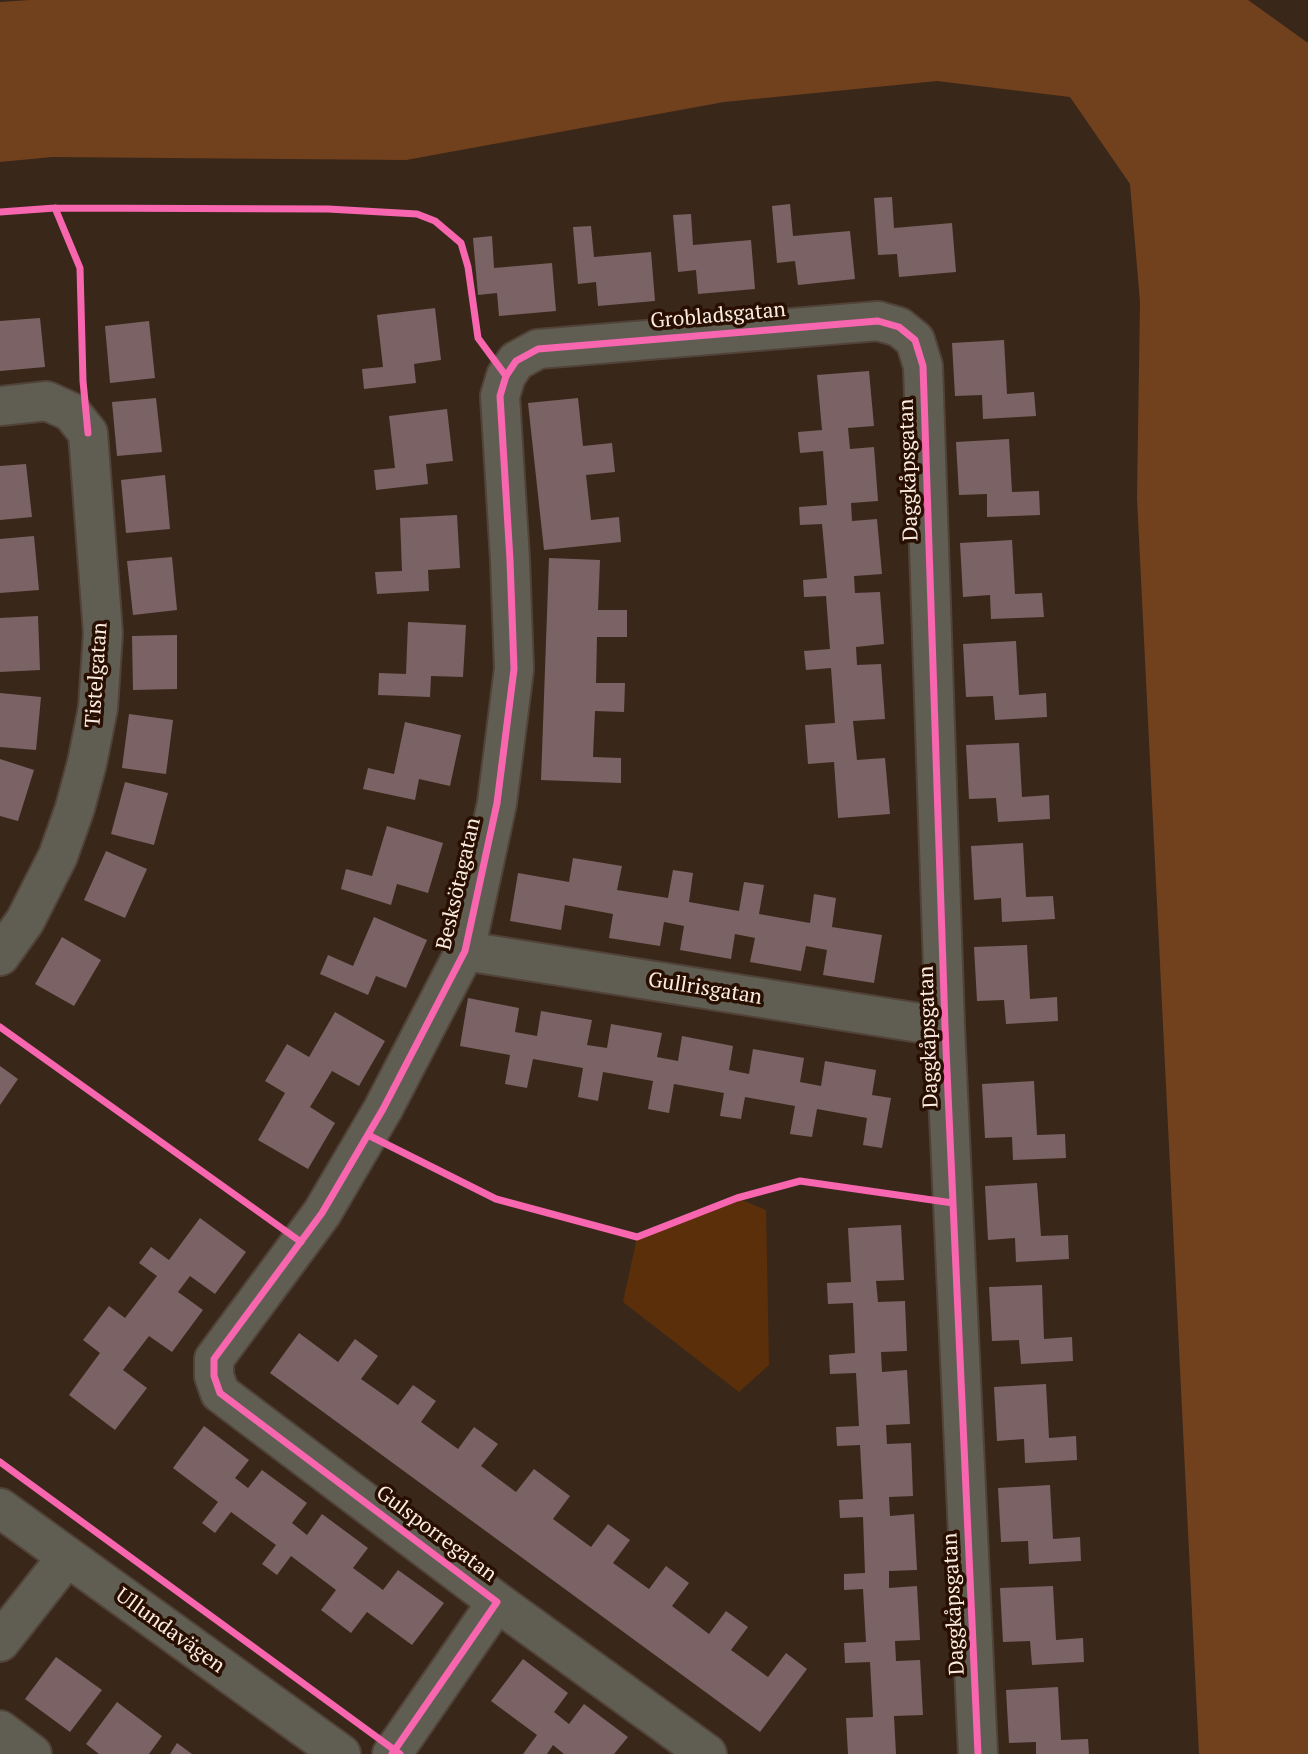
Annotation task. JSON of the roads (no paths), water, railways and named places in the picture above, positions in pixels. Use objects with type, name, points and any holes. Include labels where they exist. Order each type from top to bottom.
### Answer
[{"type":"street","name":"Grobladsgatan","points":[[538,349],[878,321],[899,327]]},
{"type":"street","name":"Daggkåpsgatan","points":[[899,327],[915,340],[923,366],[945,1027],[978,1754]]},
{"type":"street","name":"Besksötagatan","points":[[214,1376],[214,1359],[322,1213],[361,1147],[465,951],[497,803],[514,669],[500,396],[506,376],[516,361],[538,349]]},
{"type":"street","name":"Tistelgatan","points":[[0,406],[47,401],[71,412],[88,433],[103,633],[98,708],[75,808],[58,856],[25,921],[0,956]]},
{"type":"street","name":"Gullrisgatan","points":[[465,951],[945,1027]]},
{"type":"street","name":"Gulsporregatan","points":[[214,1376],[220,1393],[497,1602],[707,1754]]},
{"type":"street","name":"Ullundavägen","points":[[0,1508],[341,1754]]},
{"type":"street","points":[[0,1642],[67,1557]]},
{"type":"street","name":"Gulsporregatan","points":[[392,1754],[497,1602]]},
{"type":"street","points":[[0,1730],[32,1754]]}]
